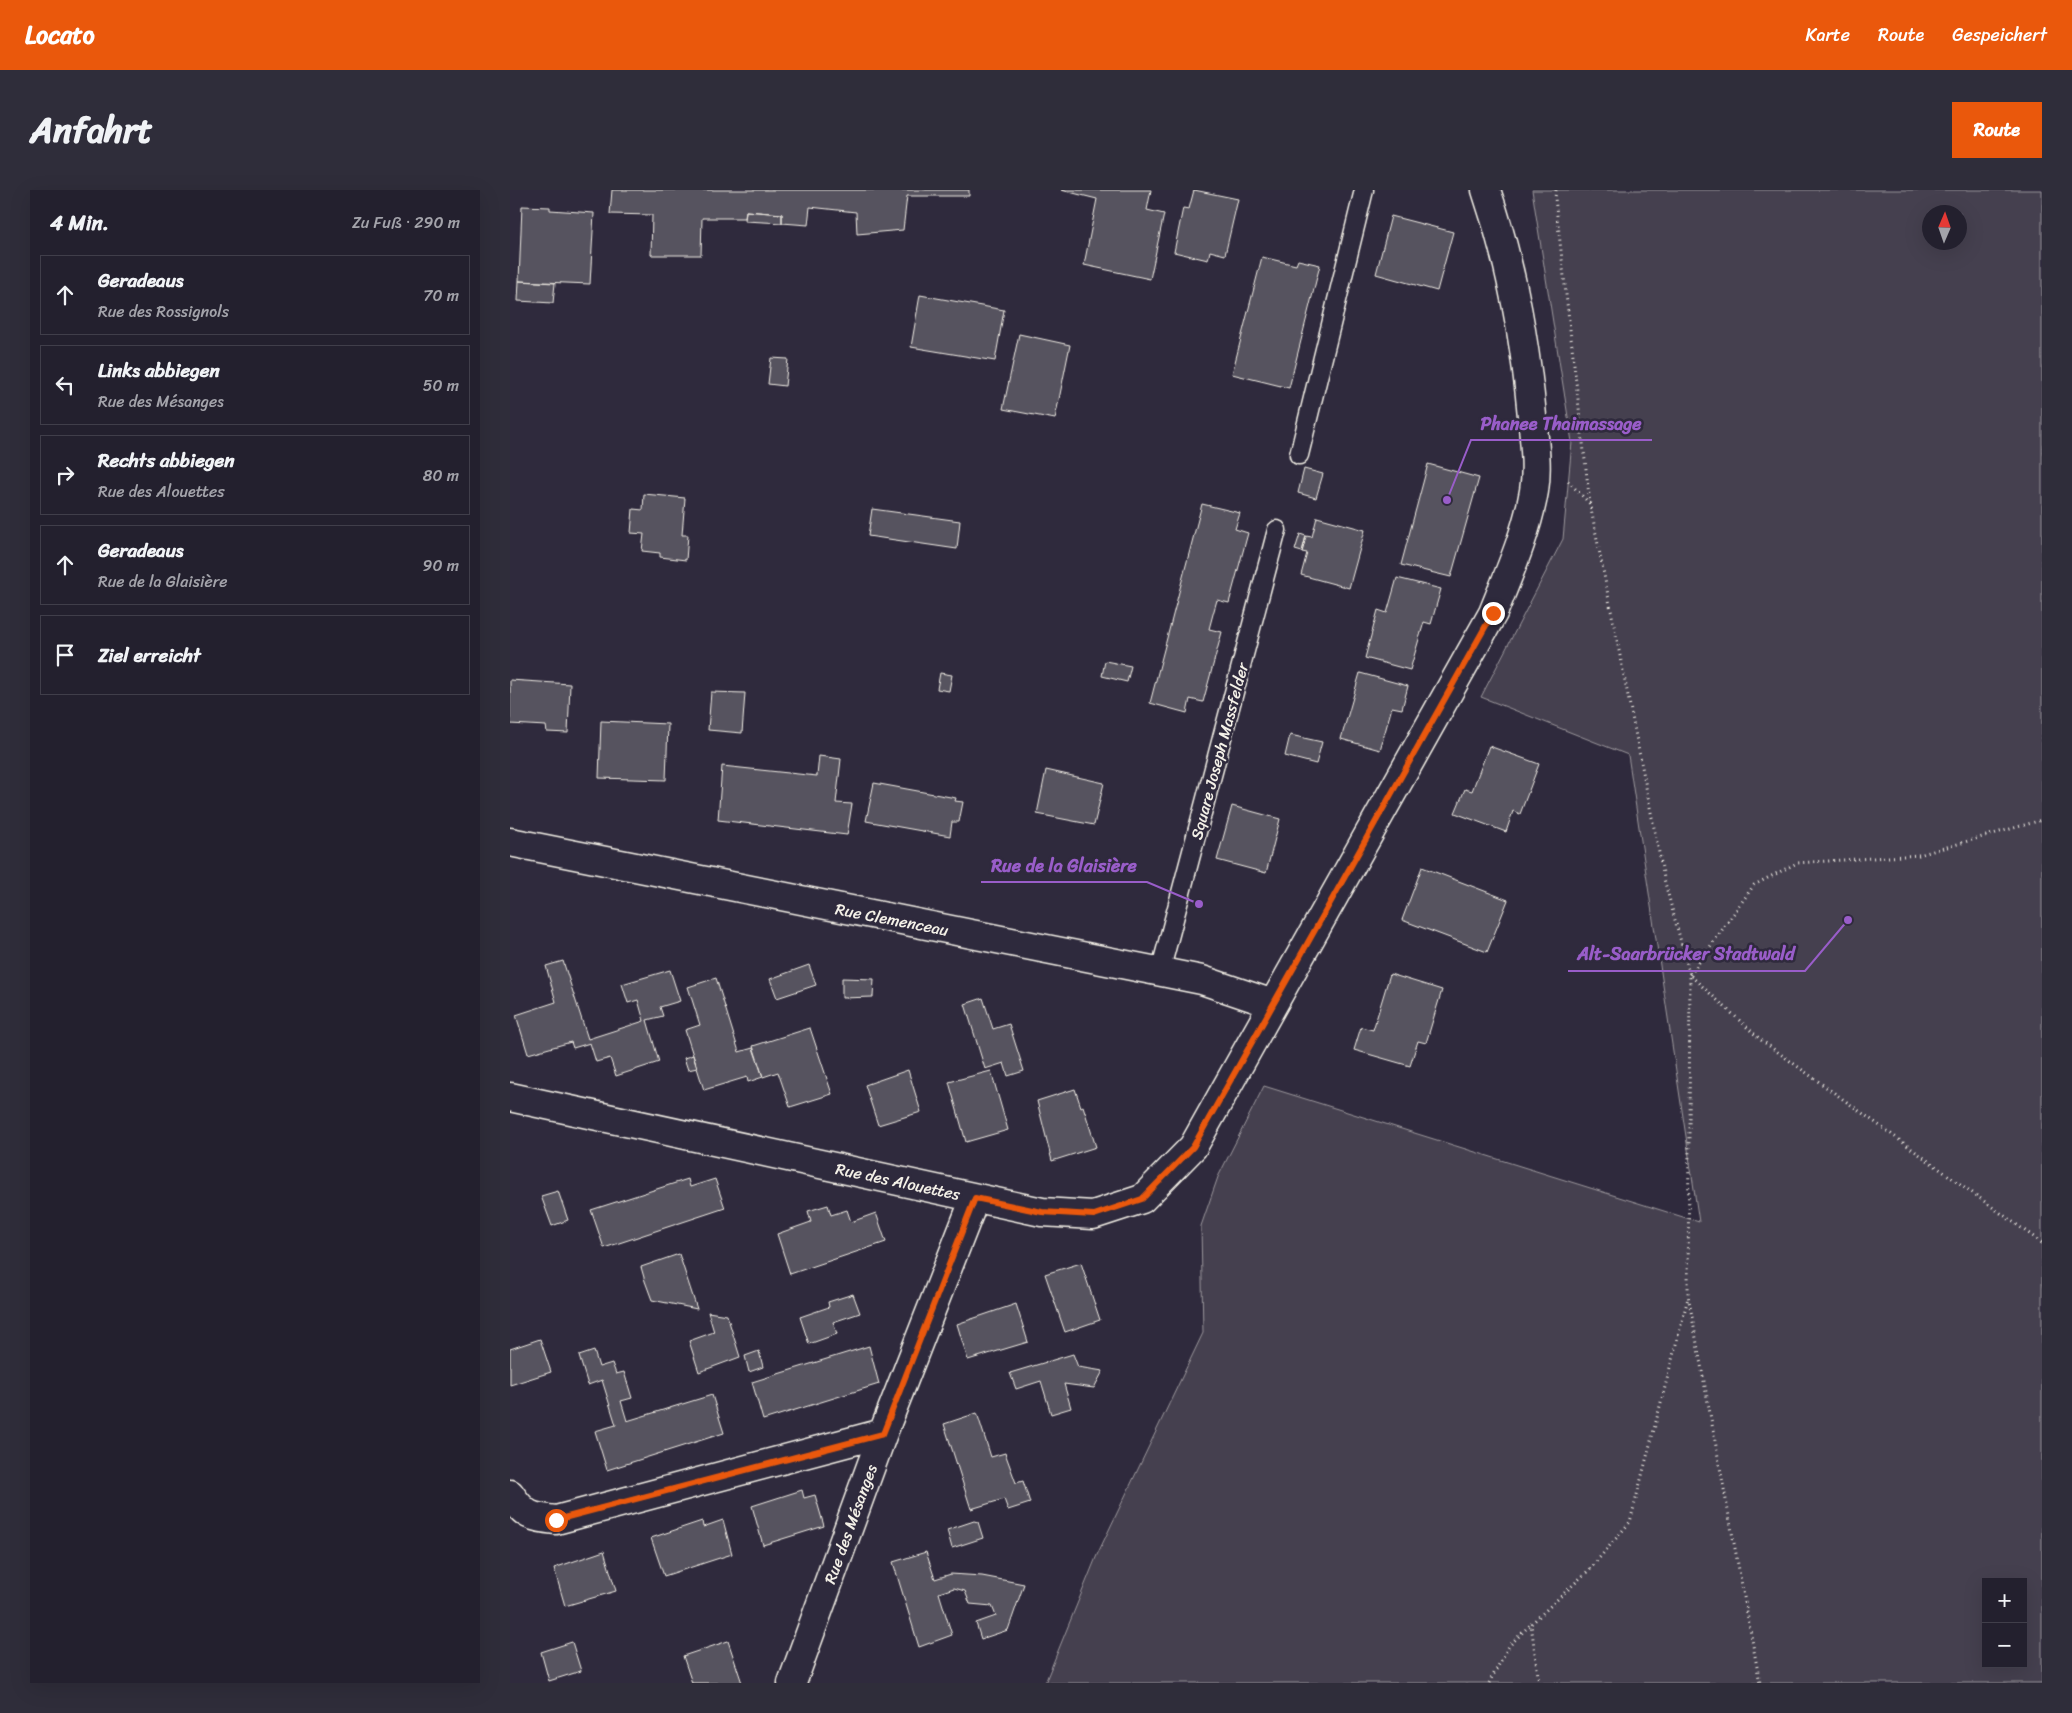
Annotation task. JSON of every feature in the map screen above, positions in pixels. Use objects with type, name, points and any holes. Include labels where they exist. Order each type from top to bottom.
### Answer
[{"type":"street","name":"Rue des Alouettes","points":[[510,1097],[1042,1212],[1094,1215],[1142,1199],[1193,1147],[1364,846],[1493,613],[1525,530],[1535,490],[1535,448],[1528,375],[1518,306],[1486,190]]},
{"type":"street","name":"Rue Clemenceau","points":[[510,842],[1202,980],[1273,1004]]},
{"type":"street","name":"Rue des Mésanges","points":[[792,1683],[883,1434],[975,1198]]},
{"type":"street","points":[[510,1494],[521,1510],[535,1517],[556,1520],[883,1434]]},
{"type":"lane","points":[[1299,455],[1364,190]]},
{"type":"lane","name":"Square Joseph Massfelder","points":[[1160,972],[1277,530]]},
{"type":"path","points":[[1556,190],[1554,198],[1590,504],[1665,883],[1690,975],[1688,1295],[1760,1683]]},
{"type":"path","points":[[1690,975],[1754,885],[1797,863],[1919,856],[2042,820]]},
{"type":"path","points":[[1690,975],[1761,1040],[2042,1243]]},
{"type":"path","points":[[1489,1683],[1509,1646],[1589,1570],[1630,1522],[1688,1295]]},
{"type":"path","points":[[1530,1624],[1539,1683]]},
{"type":"shaded area","points":[[1532,190],[2042,190],[2042,1683],[1045,1683],[1097,1555],[1203,1333],[1201,1226],[1218,1177],[1264,1086],[1699,1222],[1628,755],[1481,697],[1563,539],[1572,442]]},
{"type":"building","points":[[612,190],[969,190],[969,196],[907,196],[903,230],[857,234],[856,212],[810,207],[808,225],[782,223],[782,214],[746,211],[745,218],[702,218],[701,255],[651,255],[652,215],[610,214]]},
{"type":"building","points":[[1061,190],[1151,190],[1147,210],[1164,214],[1150,279],[1084,265],[1097,199]]},
{"type":"building","points":[[1194,190],[1238,199],[1225,255],[1210,251],[1208,260],[1174,252],[1183,208],[1189,209]]},
{"type":"building","points":[[522,206],[550,207],[550,210],[594,213],[590,284],[519,281]]},
{"type":"building","points":[[746,211],[782,214],[782,223],[745,221]]},
{"type":"building","points":[[1391,216],[1453,232],[1437,291],[1376,274]]},
{"type":"building","points":[[1262,257],[1296,265],[1298,260],[1320,265],[1289,388],[1232,374]]},
{"type":"building","points":[[519,281],[555,283],[553,303],[518,301]]},
{"type":"building","points":[[920,295],[1004,310],[995,361],[911,347]]},
{"type":"building","points":[[1019,334],[1070,345],[1055,419],[1003,409]]},
{"type":"building","points":[[771,358],[788,359],[785,386],[768,384]]},
{"type":"building","points":[[1428,464],[1479,478],[1451,577],[1401,565]]},
{"type":"building","points":[[1304,469],[1323,474],[1316,498],[1298,493]]},
{"type":"building","points":[[644,494],[685,498],[682,535],[688,535],[686,560],[660,557],[660,553],[642,551],[644,534],[631,533],[633,509],[643,510]]},
{"type":"building","points":[[1202,504],[1240,513],[1235,529],[1248,533],[1229,603],[1217,600],[1209,629],[1222,632],[1203,702],[1190,699],[1187,713],[1150,703]]},
{"type":"building","points":[[872,509],[960,521],[957,549],[868,536]]},
{"type":"building","points":[[1317,517],[1365,530],[1349,588],[1301,575],[1307,553],[1302,552],[1306,536],[1312,537]]},
{"type":"building","points":[[1300,534],[1306,536],[1302,552],[1295,550]]},
{"type":"building","points":[[1397,578],[1441,589],[1431,624],[1424,622],[1410,670],[1365,658],[1378,610],[1387,613]]},
{"type":"building","points":[[1105,661],[1131,666],[1127,682],[1102,676]]},
{"type":"building","points":[[940,673],[952,675],[949,691],[937,689]]},
{"type":"building","points":[[1360,673],[1408,686],[1402,709],[1392,707],[1380,750],[1341,739]]},
{"type":"building","points":[[510,680],[570,684],[568,733],[547,732],[546,726],[510,724]]},
{"type":"building","points":[[711,692],[745,693],[742,733],[708,730]]},
{"type":"building","points":[[601,721],[668,724],[666,780],[599,778]]},
{"type":"building","points":[[1290,735],[1322,742],[1316,764],[1285,756]]},
{"type":"building","points":[[1489,746],[1539,764],[1520,814],[1513,811],[1506,832],[1455,813],[1465,789],[1472,791]]},
{"type":"building","points":[[819,756],[841,759],[836,803],[852,804],[847,835],[718,820],[722,766],[817,776]]},
{"type":"building","points":[[1046,770],[1104,783],[1094,825],[1037,814]]},
{"type":"building","points":[[874,783],[956,798],[955,801],[963,802],[959,822],[952,822],[950,836],[866,821]]},
{"type":"building","points":[[1232,806],[1280,819],[1266,873],[1217,860]]},
{"type":"building","points":[[1422,867],[1508,900],[1487,952],[1402,920]]},
{"type":"building","points":[[563,961],[588,1039],[644,1021],[638,1000],[628,1003],[622,984],[670,970],[680,1001],[660,1007],[663,1016],[647,1020],[659,1062],[616,1076],[610,1058],[596,1062],[590,1043],[573,1048],[571,1042],[528,1054],[516,1015],[556,1002],[546,966]]},
{"type":"building","points":[[809,965],[816,985],[777,998],[770,979]]},
{"type":"building","points":[[1390,974],[1442,990],[1426,1043],[1418,1041],[1410,1066],[1354,1050],[1361,1027],[1373,1030]]},
{"type":"building","points":[[716,978],[739,1052],[753,1048],[763,1077],[748,1082],[747,1077],[704,1090],[685,1030],[700,1025],[688,987]]},
{"type":"building","points":[[842,978],[874,979],[873,997],[842,998]]},
{"type":"building","points":[[983,998],[993,1029],[1009,1024],[1024,1071],[1008,1076],[1004,1063],[985,1069],[965,1004]]},
{"type":"building","points":[[810,1028],[832,1094],[790,1107],[778,1072],[763,1077],[753,1046]]},
{"type":"building","points":[[693,1055],[697,1068],[688,1070],[684,1058]]},
{"type":"building","points":[[908,1070],[921,1112],[878,1125],[865,1085]]},
{"type":"building","points":[[991,1071],[1008,1130],[966,1142],[949,1082]]},
{"type":"building","points":[[1075,1089],[1081,1107],[1083,1106],[1096,1147],[1052,1161],[1037,1101]]},
{"type":"building","points":[[688,1179],[690,1187],[715,1179],[725,1208],[604,1248],[591,1210]]},
{"type":"building","points":[[558,1191],[568,1220],[552,1226],[541,1196]]},
{"type":"building","points":[[828,1205],[831,1215],[847,1210],[851,1222],[876,1213],[886,1242],[790,1274],[777,1234],[811,1222],[808,1211]]},
{"type":"building","points":[[679,1254],[697,1309],[652,1300],[645,1281],[641,1267]]},
{"type":"building","points":[[1081,1263],[1100,1320],[1065,1332],[1045,1274]]},
{"type":"building","points":[[853,1294],[860,1313],[833,1322],[837,1334],[809,1344],[800,1317],[829,1307],[828,1302]]},
{"type":"building","points":[[1016,1304],[1028,1342],[968,1360],[957,1324]]},
{"type":"building","points":[[708,1312],[727,1315],[740,1357],[699,1372],[689,1341],[714,1332]]},
{"type":"building","points":[[540,1339],[551,1372],[510,1385],[510,1349]]},
{"type":"building","points":[[869,1346],[879,1384],[763,1420],[752,1382]]},
{"type":"building","points":[[594,1351],[599,1367],[612,1363],[616,1374],[624,1372],[632,1398],[621,1401],[627,1421],[712,1395],[724,1433],[607,1470],[595,1431],[616,1425],[602,1380],[588,1385],[579,1356]]},
{"type":"building","points":[[759,1351],[763,1367],[749,1372],[745,1356]]},
{"type":"building","points":[[1073,1354],[1078,1367],[1103,1371],[1094,1388],[1064,1384],[1071,1408],[1051,1414],[1041,1381],[1016,1389],[1010,1373]]},
{"type":"building","points":[[977,1413],[991,1457],[1005,1453],[1016,1483],[1023,1481],[1030,1503],[1008,1510],[1004,1499],[971,1509],[944,1424]]},
{"type":"building","points":[[802,1490],[804,1498],[815,1495],[824,1526],[763,1545],[752,1506]]},
{"type":"building","points":[[723,1520],[732,1554],[664,1576],[651,1538],[702,1521],[703,1527]]},
{"type":"building","points":[[974,1521],[978,1522],[983,1538],[952,1548],[947,1530]]},
{"type":"building","points":[[604,1551],[616,1591],[565,1606],[554,1568]]},
{"type":"building","points":[[926,1552],[935,1579],[951,1574],[982,1576],[1024,1584],[1008,1630],[981,1639],[976,1623],[996,1616],[992,1606],[970,1604],[965,1591],[954,1588],[939,1593],[952,1635],[919,1647],[893,1562]]},
{"type":"building","points":[[728,1641],[742,1683],[692,1683],[683,1656]]},
{"type":"building","points":[[572,1642],[581,1671],[549,1681],[541,1652]]},
{"type":"place","name":"Phanee Thaimassage","points":[[1447,500]]},
{"type":"place","name":"Rue de la Glaisière","points":[[1199,904]]},
{"type":"place","name":"Alt-Saarbrücker Stadtwald","points":[[1848,920]]},
{"type":"route","points":[[556,1520],[883,1434],[975,1198],[1042,1212],[1094,1215],[1142,1199],[1193,1147],[1364,846],[1493,613]]}]
